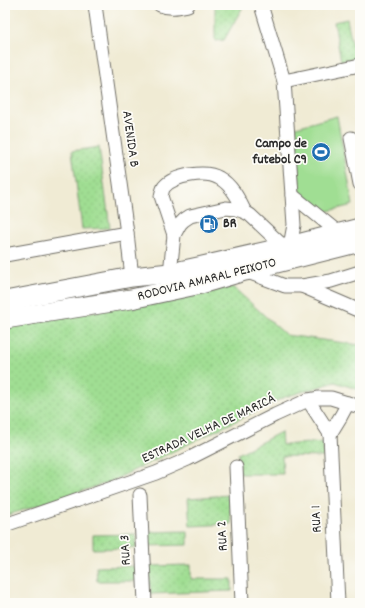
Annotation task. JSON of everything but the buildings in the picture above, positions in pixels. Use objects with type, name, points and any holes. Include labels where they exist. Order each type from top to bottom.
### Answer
[{"type":"highway","name":"RODOVIA AMARAL PEIXOTO","points":[[5,301],[132,277],[170,273],[287,247],[360,228]]},
{"type":"highway","name":"RODOVIA AMARAL PEIXOTO","points":[[5,319],[131,299],[201,284],[245,270],[360,242]]},
{"type":"street","name":"AVENIDA B","points":[[94,5],[132,277]]},
{"type":"street","points":[[160,5],[172,8],[188,5]]},
{"type":"street","points":[[170,273],[174,235],[180,224],[190,216],[226,208],[236,209],[250,215],[287,247],[292,237],[294,224],[284,81],[261,5]]},
{"type":"street","points":[[284,81],[360,65]]},
{"type":"street","points":[[351,138],[360,184]]},
{"type":"street","points":[[174,235],[162,196],[162,191],[165,186],[175,179],[195,174],[211,175],[219,178],[227,183],[236,194],[245,212]]},
{"type":"street","points":[[292,195],[339,234]]},
{"type":"street","points":[[5,255],[127,233]]},
{"type":"street","points":[[245,270],[285,286],[302,286],[331,281],[360,272]]},
{"type":"street","points":[[302,286],[360,311]]},
{"type":"street","name":"ESTRADA VELHA DE MARICÁ","points":[[5,525],[156,473],[188,459],[308,400],[332,398],[354,405]]},
{"type":"street","points":[[308,400],[330,434],[341,416],[354,405]]},
{"type":"street","name":"RUA 1","points":[[330,434],[338,603]]},
{"type":"street","name":"RUA 2","points":[[236,467],[242,603]]},
{"type":"street","name":"RUA 3","points":[[140,495],[145,603]]},
{"type":"green space","points":[[244,5],[224,40],[215,41],[215,6]]},
{"type":"green space","points":[[347,19],[355,58],[341,61],[334,22]]},
{"type":"green space","name":"Campo de futebol C9","points":[[337,116],[353,205],[320,213],[300,197],[296,127]]},
{"type":"green space","points":[[99,147],[110,228],[82,229],[72,151]]},
{"type":"green space","points":[[233,287],[286,335],[360,345],[360,390],[335,382],[285,397],[110,482],[5,516],[5,327]]},
{"type":"green space","points":[[281,432],[282,445],[323,442],[324,457],[282,456],[283,474],[240,474],[238,454]]},
{"type":"green space","points":[[229,495],[231,524],[190,526],[188,498]]},
{"type":"green space","points":[[188,531],[188,545],[145,546],[145,532]]},
{"type":"green space","points":[[136,534],[136,548],[93,549],[93,535]]},
{"type":"green space","points":[[191,565],[191,579],[232,579],[232,591],[151,594],[148,566]]},
{"type":"green space","points":[[139,566],[139,581],[97,581],[96,567]]},
{"type":"place","name":"Campo de futebol C9","points":[[321,152]]},
{"type":"place","name":"BR","points":[[209,224]]}]
